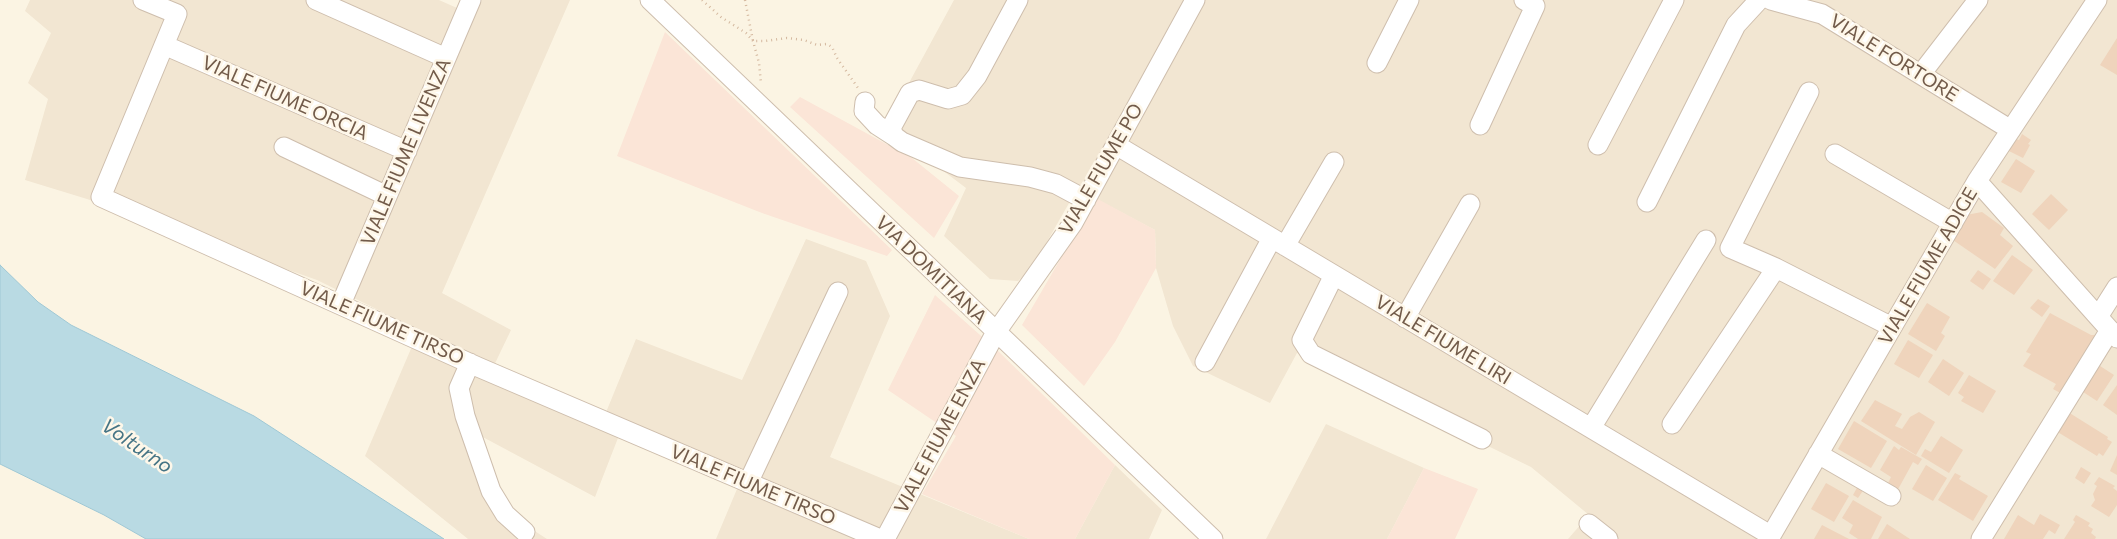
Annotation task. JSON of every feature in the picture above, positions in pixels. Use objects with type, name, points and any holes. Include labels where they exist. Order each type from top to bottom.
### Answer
[{"type":"street","name":"VIALE FIUME TIRSO","points":[[143,0],[177,14],[101,197],[470,364],[880,539]]},
{"type":"street","points":[[316,0],[446,58]]},
{"type":"street","name":"VIA DOMITIANA","points":[[650,0],[1213,539]]},
{"type":"street","points":[[894,136],[891,128],[910,93],[919,90],[948,98],[962,95],[977,76],[1018,0]]},
{"type":"street","name":"VIALE FIUME PO","points":[[996,332],[1073,223],[1195,0]]},
{"type":"street","points":[[1377,63],[1409,0]]},
{"type":"street","points":[[1598,145],[1674,0]]},
{"type":"street","points":[[1647,202],[1736,25],[1759,0]]},
{"type":"street","name":"VIALE FORTORE","points":[[1771,0],[1828,7],[1921,74],[2011,130]]},
{"type":"street","points":[[1921,74],[1978,0]]},
{"type":"street","name":"VIALE FIUME ADIGE","points":[[1770,537],[1978,181],[2097,0]]},
{"type":"street","name":"VIALE FIUME LIVENZA","points":[[341,304],[446,58],[465,2]]},
{"type":"street","points":[[1480,125],[1530,3]]},
{"type":"street","name":"VIALE FIUME ORCIA","points":[[164,45],[407,151]]},
{"type":"street","points":[[1809,92],[1730,248],[1776,268],[1892,327]]},
{"type":"street","points":[[865,102],[864,111],[877,125],[933,156],[960,167],[1030,177],[1056,184],[1086,200]]},
{"type":"street","name":"VIALE FIUME LIRI","points":[[1116,145],[1770,537]]},
{"type":"street","points":[[284,147],[387,196]]},
{"type":"street","points":[[1835,154],[1953,223]]},
{"type":"street","points":[[1206,362],[1279,242],[1334,162]]},
{"type":"street","points":[[1978,181],[2108,329]]},
{"type":"street","points":[[1405,318],[1470,204]]},
{"type":"street","points":[[1591,428],[1706,240]]},
{"type":"street","points":[[1672,424],[1776,268]]},
{"type":"street","points":[[1334,275],[1302,340],[1311,354],[1482,439]]},
{"type":"street","points":[[1981,539],[2108,329],[2117,287]]},
{"type":"street","points":[[748,482],[838,292]]},
{"type":"street","name":"VIALE FIUME ENZA","points":[[885,539],[996,332]]},
{"type":"street","points":[[470,364],[459,388],[465,416],[491,491],[506,514],[525,532]]},
{"type":"street","points":[[1818,454],[1891,496]]},
{"type":"street","points":[[1589,524],[1608,539]]},
{"type":"path","points":[[702,0],[721,17],[746,33],[753,41]]},
{"type":"path","points":[[745,0],[759,63],[761,83],[758,105]]},
{"type":"path","points":[[753,41],[787,38],[804,40],[817,45],[827,44],[832,47],[837,58],[862,94],[865,102]]},
{"type":"shaded area","points":[[30,0],[439,0],[475,16],[482,0],[570,0],[442,293],[511,330],[487,380],[600,427],[636,339],[742,380],[806,239],[866,261],[890,316],[830,457],[1029,539],[716,539],[745,470],[625,420],[595,497],[479,435],[466,435],[521,522],[547,539],[468,539],[365,456],[419,330],[317,280],[87,199],[25,180],[48,99],[28,83],[51,33],[25,11]]},
{"type":"shaded area","points":[[954,0],[2117,0],[2117,539],[1568,539],[1589,515],[1531,467],[1297,353],[1270,403],[1193,366],[1173,326],[1156,268],[1155,230],[1077,189],[1032,268],[1018,281],[990,279],[944,236],[966,188],[885,127]]},
{"type":"shaded area","points":[[665,32],[892,250],[887,256],[762,213],[617,156]]},
{"type":"shaded area","points":[[800,97],[912,158],[959,196],[934,238],[790,107]]},
{"type":"shaded area","points":[[1096,198],[1155,230],[1156,268],[1115,342],[1084,386],[1022,325]]},
{"type":"shaded area","points":[[935,295],[997,350],[1115,465],[1075,539],[1029,539],[922,494],[956,436],[888,390]]},
{"type":"shaded area","points":[[1326,424],[1424,468],[1387,539],[1266,539]]},
{"type":"shaded area","points":[[1115,465],[1162,510],[1149,539],[1075,539]]},
{"type":"shaded area","points":[[1424,468],[1478,489],[1455,539],[1387,539]]},
{"type":"water","name":"Volturno","points":[[0,265],[38,302],[71,325],[254,416],[444,539],[146,539],[104,515],[0,464]]},
{"type":"building","points":[[2117,38],[2117,75],[2100,65]]},
{"type":"building","points":[[2022,134],[2031,140],[2023,158],[2009,151],[2016,139],[2019,140]]},
{"type":"building","points":[[2016,159],[2035,171],[2021,193],[2001,182]]},
{"type":"building","points":[[2051,194],[2068,210],[2049,230],[2032,214]]},
{"type":"building","points":[[1982,212],[2004,228],[2000,235],[2013,246],[1995,269],[1950,238],[1966,215]]},
{"type":"building","points":[[2012,255],[2033,270],[2014,295],[1993,281]]},
{"type":"building","points":[[1978,270],[1991,279],[1983,290],[1970,281]]},
{"type":"building","points":[[2038,299],[2050,306],[2042,317],[2030,308]]},
{"type":"building","points":[[1927,303],[1950,317],[1941,333],[1945,336],[1936,351],[1908,334]]},
{"type":"building","points":[[2050,313],[2091,335],[2098,335],[2062,394],[2053,389],[2056,384],[2023,366],[2031,354],[2026,352]]},
{"type":"building","points":[[1908,340],[1933,355],[1919,378],[1894,364]]},
{"type":"building","points":[[1943,359],[1964,373],[1949,396],[1928,382]]},
{"type":"building","points":[[2097,364],[2114,375],[2097,401],[2080,390]]},
{"type":"building","points":[[1969,375],[1996,391],[1983,413],[1961,401],[1964,397],[1958,393]]},
{"type":"building","points":[[2117,385],[2117,415],[2103,405]]},
{"type":"building","points":[[1875,400],[1902,414],[1895,426],[1902,429],[1910,417],[1919,412],[1935,422],[1916,455],[1861,421]]},
{"type":"building","points":[[2068,412],[2108,437],[2107,439],[2112,442],[2103,456],[2099,453],[2097,456],[2056,431]]},
{"type":"building","points":[[1854,421],[1887,441],[1871,468],[1838,449]]},
{"type":"building","points":[[1941,436],[1963,450],[1949,473],[1921,456],[1925,449],[1931,452]]},
{"type":"building","points":[[1894,446],[1899,450],[1901,447],[1922,459],[1918,465],[1913,462],[1896,493],[1886,487],[1891,477],[1880,470]]},
{"type":"building","points":[[2117,455],[2117,475],[2110,471]]},
{"type":"building","points":[[1926,465],[1947,478],[1933,501],[1912,489]]},
{"type":"building","points":[[2081,467],[2091,473],[2084,484],[2075,478]]},
{"type":"building","points":[[1955,473],[1961,476],[1959,479],[1988,496],[1973,521],[1938,500]]},
{"type":"building","points":[[2099,477],[2115,486],[2113,488],[2117,491],[2117,505],[2109,517],[2091,506],[2095,500],[2093,494],[2097,486],[2094,484]]},
{"type":"building","points":[[1826,483],[1849,496],[1834,522],[1811,509]]},
{"type":"building","points":[[1858,486],[1864,489],[1858,498],[1853,495]]},
{"type":"building","points":[[1853,500],[1882,517],[1871,539],[1858,539],[1849,533],[1853,525],[1842,518]]},
{"type":"building","points":[[2040,514],[2060,525],[2055,534],[2049,530],[2043,539],[2004,539],[2018,515],[2034,525]]},
{"type":"building","points":[[2076,515],[2090,523],[2088,526],[2093,529],[2091,533],[2096,537],[2095,539],[2064,539],[2075,522],[2073,520]]},
{"type":"building","points":[[1887,524],[1910,539],[1878,539]]},
{"type":"building","points":[[1822,525],[1849,539],[1814,539]]}]
